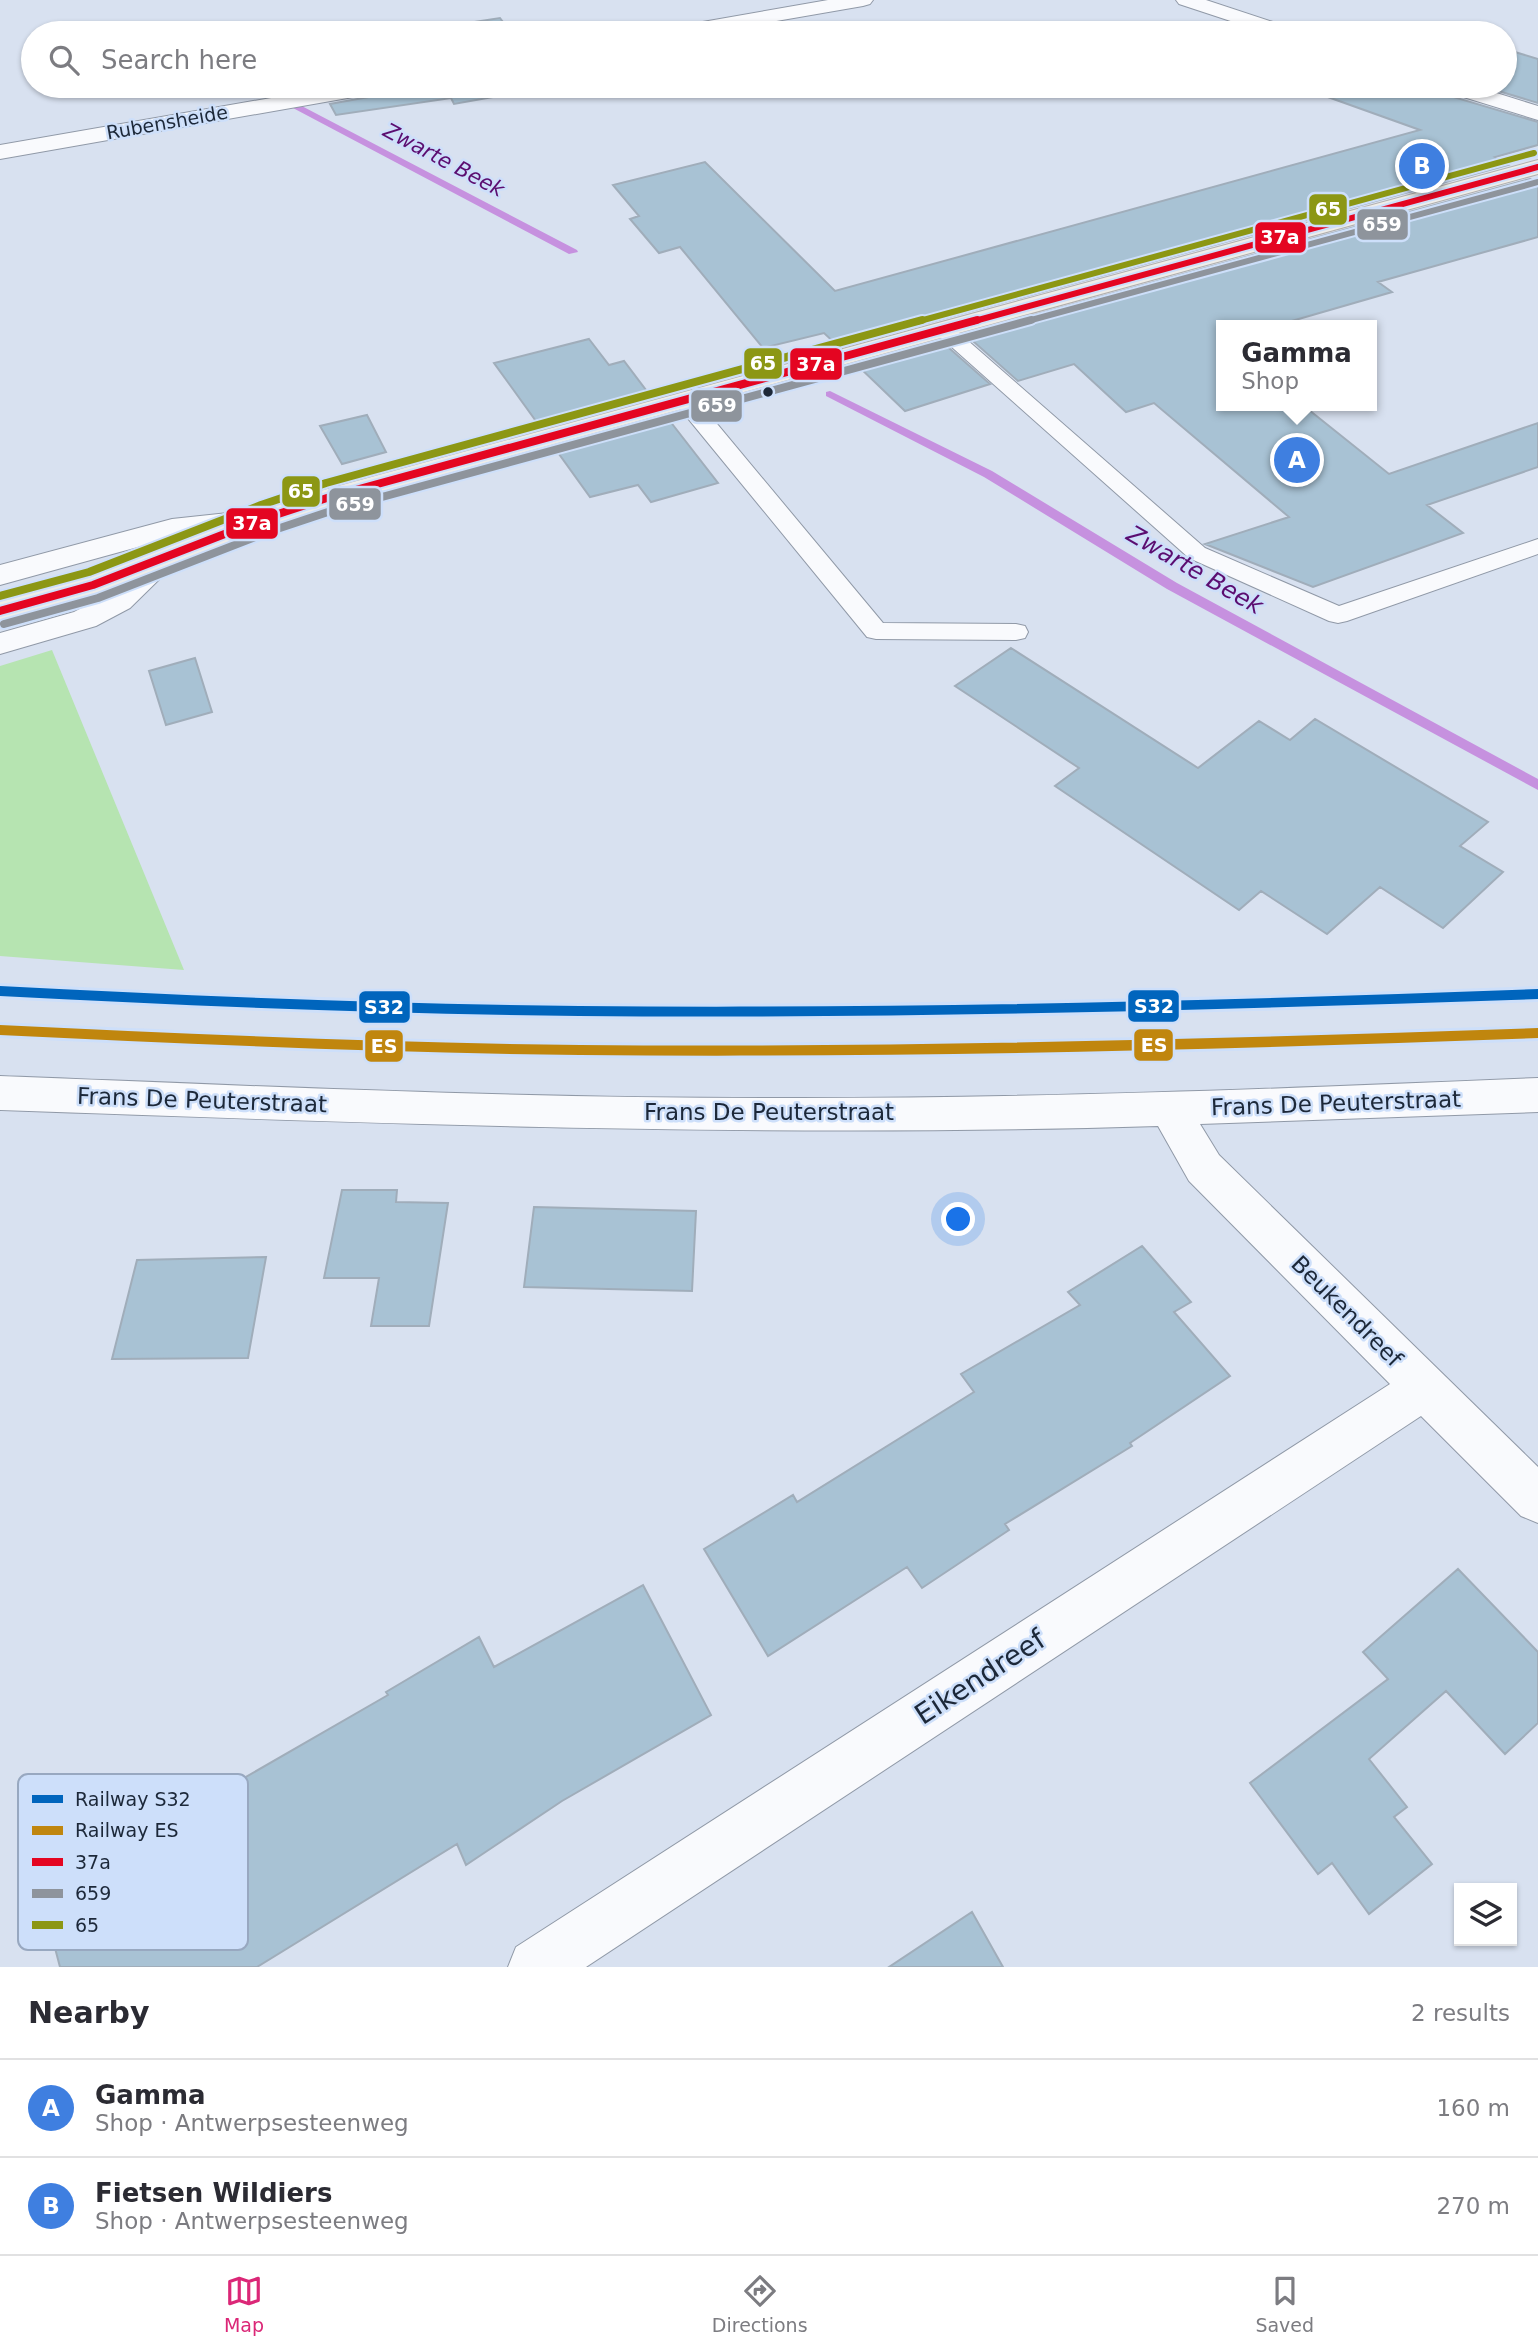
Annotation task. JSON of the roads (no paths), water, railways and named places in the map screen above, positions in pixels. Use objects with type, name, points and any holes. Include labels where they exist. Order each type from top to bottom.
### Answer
[{"type":"main road","points":[[0,611],[93,584],[265,518],[343,493],[1538,167]]},
{"type":"street","points":[[743,21],[863,0]]},
{"type":"street","points":[[1186,0],[1250,21]]},
{"type":"street","name":"Rubensheide","points":[[0,152],[308,98]]},
{"type":"street","points":[[1490,98],[1538,113]]},
{"type":"street","points":[[0,575],[172,528],[265,518]]},
{"type":"street","points":[[0,644],[85,619],[119,601],[170,554]]},
{"type":"street","name":"Frans De Peuterstraat","points":[[0,1093],[763,1115],[1170,1110],[1538,1095]]},
{"type":"street","name":"Beukendreef","points":[[1170,1110],[1204,1168],[1538,1500]]},
{"type":"street","name":"Eikendreef","points":[[536,1967],[1424,1388]]},
{"type":"lane","points":[[943,329],[1197,552],[1338,615],[1538,546]]},
{"type":"lane","points":[[685,400],[876,631],[1016,632]]},
{"type":"waterway","name":"Zwarte Beek","points":[[296,106],[573,252]]},
{"type":"waterway","name":"Zwarte Beek","points":[[830,394],[988,474],[1172,586],[1538,785]]},
{"type":"rail line","name":"S32","points":[[0,991],[362,1006],[700,1012],[1059,1008],[1538,994]]},
{"type":"rail line","name":"ES","points":[[0,1030],[362,1045],[700,1051],[1059,1047],[1538,1033]]},
{"type":"place","name":"Fietsen Wildiers","points":[[1422,166]]},
{"type":"place","name":"Gamma","points":[[1297,460]]}]
